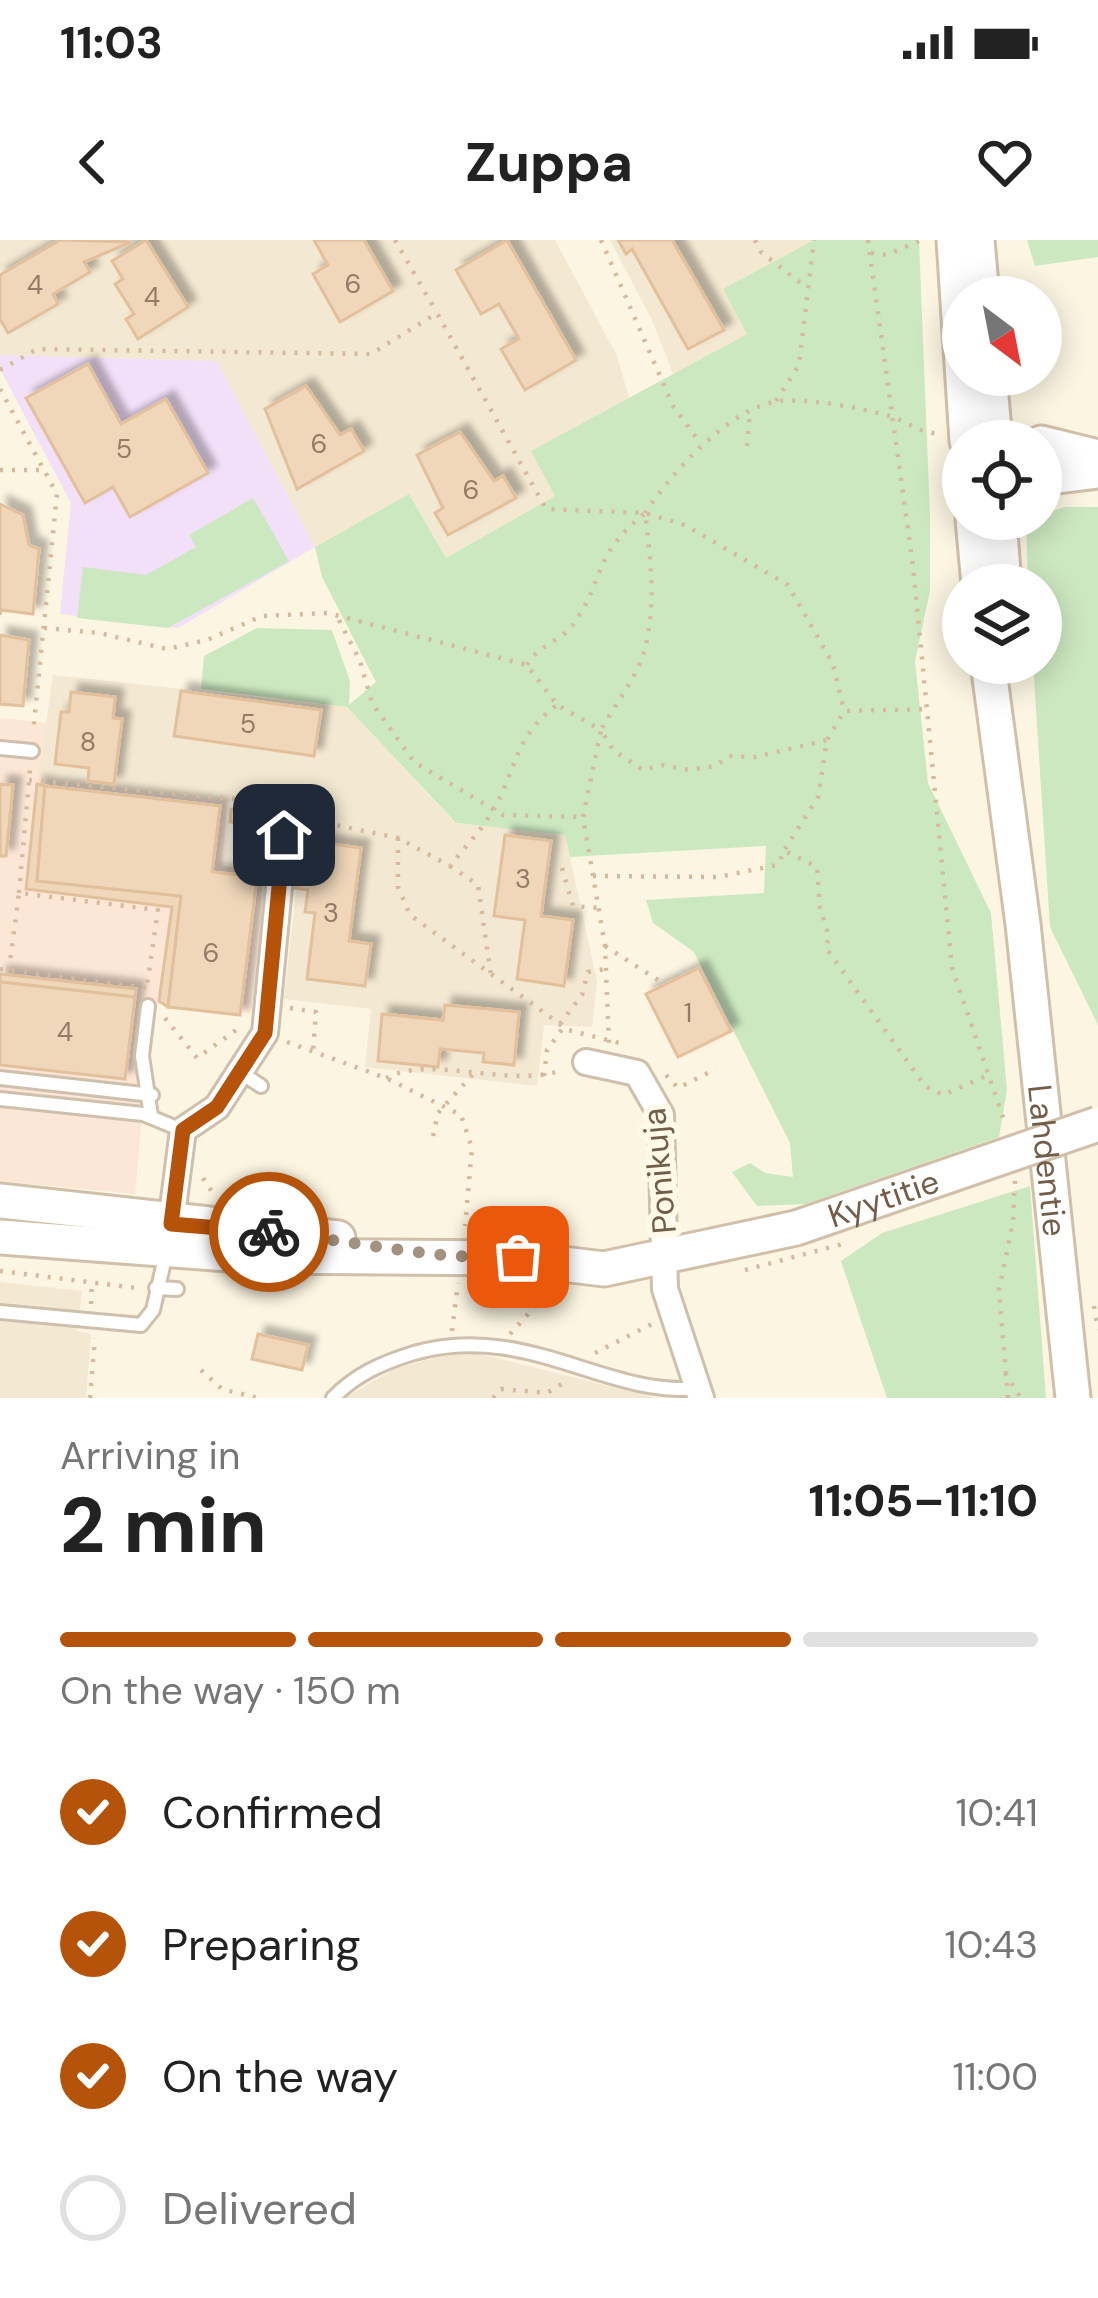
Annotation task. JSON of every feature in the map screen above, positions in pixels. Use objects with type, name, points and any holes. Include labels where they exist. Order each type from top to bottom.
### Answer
[{"type":"main road","points":[[954,240],[958,420]]},
{"type":"main road","points":[[977,240],[980,276]]},
{"type":"main road","points":[[1062,448],[1098,457]]},
{"type":"main road","points":[[1062,475],[1098,471]]},
{"type":"main road","name":"Lahdentie","points":[[991,684],[1023,924],[1073,1398]]},
{"type":"main road","name":"Lahdentie","points":[[1010,684],[1023,924]]},
{"type":"main road","name":"Kyytitie","points":[[0,1238],[355,1240],[419,1255],[513,1258],[583,1247],[665,1255],[796,1228],[998,1168],[1098,1124]]},
{"type":"main road","name":"Kyytitie","points":[[0,1201],[169,1238]]},
{"type":"street","points":[[169,1238],[183,1130],[250,1079],[265,1033],[284,835]]},
{"type":"street","name":"Ponikuja","points":[[601,1055],[637,1073],[658,1103],[665,1288],[700,1393]]},
{"type":"lane","points":[[0,748],[32,752]]},
{"type":"lane","points":[[149,1002],[142,1056],[152,1095],[151,1116]]},
{"type":"lane","points":[[0,1078],[152,1095]]},
{"type":"lane","points":[[0,1099],[151,1116],[183,1130]]},
{"type":"lane","points":[[0,1312],[132,1328],[149,1318],[169,1238]]},
{"type":"lane","points":[[156,1288],[177,1289]]},
{"type":"lane","points":[[333,1398],[354,1378],[387,1361],[451,1342],[494,1346],[700,1393]]},
{"type":"path","points":[[395,240],[546,509],[645,514],[685,526],[788,585],[833,664],[844,711],[827,740],[818,797],[777,866],[718,878],[593,877]]},
{"type":"path","points":[[601,240],[673,406],[703,445]]},
{"type":"path","points":[[755,240],[761,252],[810,290]]},
{"type":"path","points":[[776,401],[799,364],[814,240]]},
{"type":"path","points":[[868,240],[895,417],[929,709],[952,968],[1010,1138]]},
{"type":"path","points":[[871,253],[887,255],[921,240]]},
{"type":"path","points":[[0,370],[38,349],[370,354],[437,313]]},
{"type":"path","points":[[0,389],[57,494],[9,970]]},
{"type":"path","points":[[526,665],[578,620],[608,547],[645,514],[672,472],[750,413],[776,401],[895,417],[913,429],[942,434]]},
{"type":"path","points":[[747,446],[750,413]]},
{"type":"path","points":[[0,470],[44,470]]},
{"type":"path","points":[[601,1055],[607,968],[583,817],[601,730],[643,656],[652,575],[645,514]]},
{"type":"path","points":[[44,628],[99,633],[167,649],[207,640],[262,616],[328,613],[339,620],[387,627],[526,665],[557,705],[601,730],[613,750],[643,770],[662,765],[688,770],[715,766],[729,756],[755,757],[827,740]]},
{"type":"path","points":[[339,620],[360,661],[372,703],[413,762],[493,811],[529,818],[583,817]]},
{"type":"path","points":[[450,866],[493,811],[516,751],[537,720],[557,705]]},
{"type":"path","points":[[844,711],[929,709]]},
{"type":"path","points":[[29,783],[246,800],[398,838],[478,885],[490,976]]},
{"type":"path","points":[[398,838],[398,886],[410,915],[601,1055]]},
{"type":"path","points":[[785,851],[817,867],[820,908],[830,936],[826,948],[926,1086],[943,1095],[987,1076]]},
{"type":"path","points":[[562,868],[573,906],[598,908]]},
{"type":"path","points":[[19,893],[158,910],[146,986],[149,1002]]},
{"type":"path","points":[[605,946],[661,982]]},
{"type":"path","points":[[544,1076],[547,1050],[582,994],[588,972],[607,968]]},
{"type":"path","points":[[0,969],[146,986]]},
{"type":"path","points":[[267,1004],[316,1012],[313,1052]]},
{"type":"path","points":[[163,1016],[210,1067]]},
{"type":"path","points":[[197,1058],[245,1024],[386,1078],[461,1115],[471,1133],[465,1226]]},
{"type":"path","points":[[386,1078],[395,1073],[544,1076],[601,1055]]},
{"type":"path","points":[[678,1088],[716,1069]]},
{"type":"path","points":[[433,1136],[444,1105],[473,1074]]},
{"type":"path","points":[[201,1168],[204,1184],[222,1206]]},
{"type":"path","points":[[998,1168],[1013,1222],[1000,1290],[1008,1398]]},
{"type":"path","points":[[0,1270],[156,1288]]},
{"type":"path","points":[[451,1342],[459,1276]]},
{"type":"path","points":[[494,1346],[559,1281]]},
{"type":"path","points":[[1092,1299],[1098,1330]]},
{"type":"path","points":[[493,1398],[501,1389],[547,1393],[568,1379],[568,1364],[658,1323]]},
{"type":"path","points":[[201,1370],[222,1389],[258,1398]]},
{"type":"path","points":[[1005,1372],[1021,1398]]},
{"type":"shaded area","points":[[0,240],[555,240],[617,356],[629,398],[532,451],[556,496],[446,558],[409,494],[315,547],[217,361],[0,355]]},
{"type":"shaded area","points":[[610,240],[814,240],[724,289],[747,334],[673,374],[652,320]]},
{"type":"shaded area","points":[[0,355],[217,361],[315,547],[178,628],[60,614],[71,503],[0,369]]},
{"type":"shaded area","points":[[53,675],[347,707],[455,823],[565,835],[597,981],[592,1027],[544,1025],[537,1086],[365,1067],[371,1009],[284,999],[305,809],[38,782]]},
{"type":"shaded area","points":[[0,718],[47,723],[39,782],[227,801],[222,866],[265,871],[251,1013],[152,1003],[135,1194],[0,1181]]},
{"type":"shaded area","points":[[0,1282],[82,1291],[77,1331],[91,1334],[86,1398],[0,1398]]},
{"type":"shaded area","points":[[480,1354],[656,1398],[345,1398],[394,1369],[442,1356]]},
{"type":"green space","points":[[814,240],[919,240],[930,591],[915,661],[928,783],[991,913],[1007,1090],[999,1137],[805,1204],[757,1206],[732,1172],[750,1163],[765,1173],[793,1177],[790,1143],[694,952],[653,923],[646,900],[764,893],[766,846],[570,857],[565,835],[456,823],[347,707],[201,689],[204,656],[257,628],[332,630],[350,681],[349,705],[376,682],[322,577],[315,547],[409,494],[446,558],[555,496],[531,451],[747,334],[723,289]]},
{"type":"green space","points":[[1027,240],[1098,240],[1098,257],[1035,266]]},
{"type":"green space","points":[[253,498],[289,561],[168,628],[77,618],[83,567],[146,575],[196,547],[189,535]]},
{"type":"green space","points":[[1098,507],[1098,1025],[1050,927],[1034,684],[1062,684],[1062,564],[1027,564],[1027,540],[1062,540],[1062,508]]},
{"type":"green space","points":[[1030,1186],[1046,1398],[887,1398],[841,1261],[882,1233]]},
{"type":"building","points":[[60,240],[131,242],[84,262],[90,272],[53,294],[58,304],[8,333],[0,319],[0,275]]},
{"type":"building","points":[[146,240],[188,307],[138,339],[126,319],[134,314],[115,284],[123,279],[112,261]]},
{"type":"building","points":[[314,240],[364,240],[393,291],[340,322],[313,274],[328,265]]},
{"type":"building","points":[[507,240],[576,360],[525,390],[501,349],[519,339],[499,304],[481,314],[456,270]]},
{"type":"building","points":[[618,240],[672,240],[724,330],[688,349],[632,249],[626,254]]},
{"type":"building","points":[[88,364],[121,424],[166,399],[208,473],[130,517],[113,487],[85,503],[26,398]]},
{"type":"building","points":[[306,386],[340,435],[351,429],[364,451],[297,489],[265,409]]},
{"type":"building","points":[[460,432],[494,481],[503,476],[516,498],[448,535],[435,513],[443,508],[417,455]]},
{"type":"building","points":[[0,504],[23,515],[29,545],[39,549],[33,614],[1,610],[0,615]]},
{"type":"building","points":[[0,635],[29,640],[23,706],[0,704]]},
{"type":"building","points":[[181,691],[321,710],[314,756],[174,736]]},
{"type":"building","points":[[71,692],[115,697],[113,718],[122,719],[114,784],[88,781],[89,768],[55,764],[61,712],[69,712]]},
{"type":"building","points":[[0,784],[13,785],[6,856],[0,856]]},
{"type":"building","points":[[37,784],[45,786],[37,881],[181,896],[168,1007],[159,1001],[172,907],[26,889]]},
{"type":"building","points":[[45,786],[220,806],[212,872],[257,877],[240,1015],[168,1007],[181,896],[37,881]]},
{"type":"building","points":[[231,809],[249,810],[249,823],[230,822]]},
{"type":"building","points":[[505,835],[551,841],[541,916],[573,920],[564,986],[517,979],[525,920],[494,916]]},
{"type":"building","points":[[301,840],[361,848],[349,941],[371,944],[365,986],[307,979],[315,913],[305,912],[308,890],[295,888]]},
{"type":"building","points":[[699,968],[731,1031],[678,1057],[646,994]]},
{"type":"building","points":[[0,974],[136,989],[135,997],[0,982]]},
{"type":"building","points":[[0,982],[135,997],[125,1079],[0,1065]]},
{"type":"building","points":[[445,1005],[519,1012],[514,1065],[483,1062],[484,1053],[440,1049],[438,1067],[378,1061],[382,1014],[443,1020]]},
{"type":"building","points":[[258,1334],[308,1345],[302,1370],[252,1359]]},
{"type":"way so far","points":[[269,1232],[355,1240],[419,1255],[518,1257]]},
{"type":"route","points":[[269,1232],[171,1224],[183,1130],[217,1107],[265,1033],[284,835]]}]
